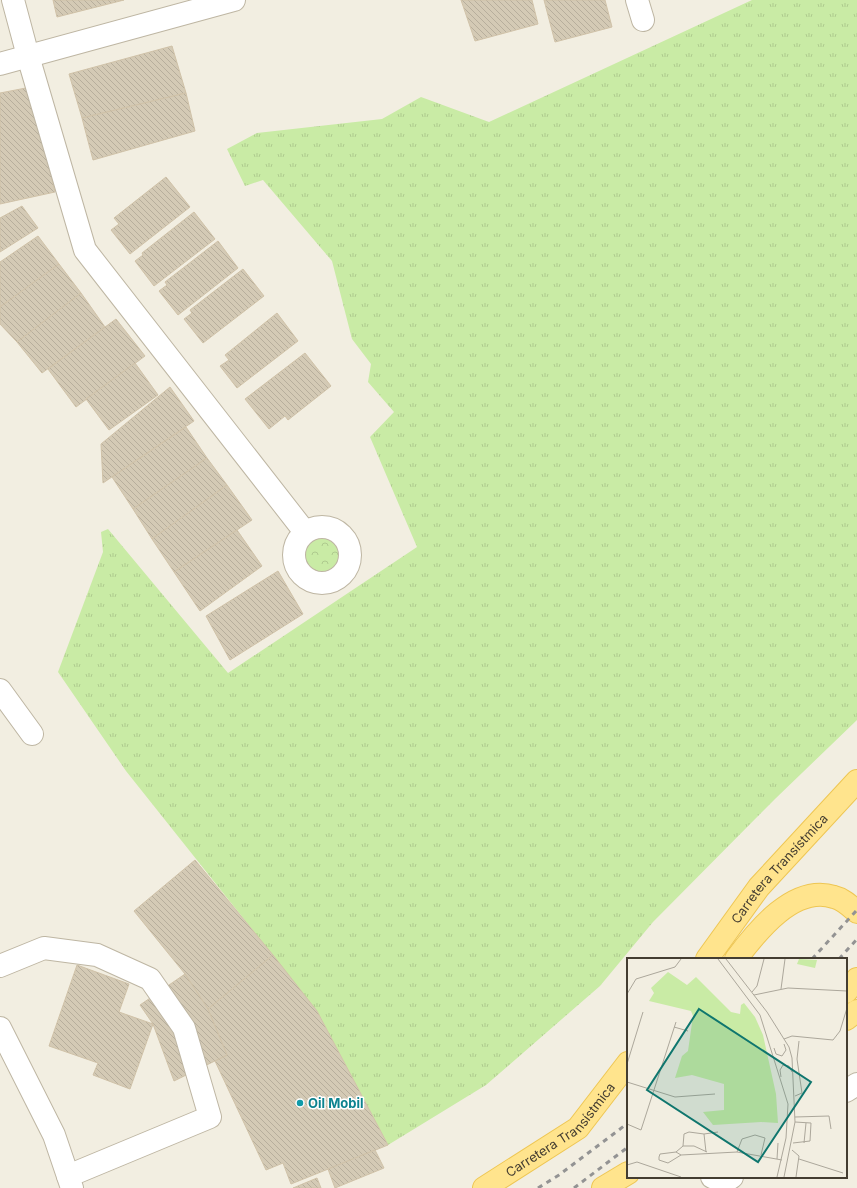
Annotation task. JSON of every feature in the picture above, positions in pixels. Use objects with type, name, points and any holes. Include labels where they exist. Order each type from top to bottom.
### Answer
[{"type":"main road","name":"Carretera Transístmica","points":[[708,958],[759,887],[857,781]]},
{"type":"main road","points":[[737,958],[769,921],[783,908],[794,901],[809,896],[823,894],[835,897],[847,903],[857,912]]},
{"type":"main road","points":[[847,991],[857,979]]},
{"type":"main road","points":[[847,1018],[857,1011]]},
{"type":"main road","name":"Carretera Transístmica","points":[[484,1188],[578,1128],[627,1064]]},
{"type":"main road","points":[[578,1128],[627,1081]]},
{"type":"main road","points":[[603,1188],[627,1174]]},
{"type":"street","points":[[13,0],[85,250],[305,532]]},
{"type":"street","points":[[0,64],[234,0]]},
{"type":"street","points":[[0,690],[32,734]]},
{"type":"street","points":[[0,966],[44,948],[97,955],[150,979],[184,1028],[210,1117],[70,1182],[54,1135],[0,1028]]},
{"type":"street","points":[[847,1090],[857,1084]]},
{"type":"street","points":[[714,1178],[718,1180],[728,1180],[731,1178]]},
{"type":"green space","points":[[752,0],[857,0],[857,720],[775,799],[653,922],[600,986],[486,1085],[388,1145],[317,1011],[126,771],[58,672],[103,552],[101,532],[108,529],[228,673],[417,547],[370,437],[394,412],[368,382],[371,364],[352,339],[332,261],[263,180],[245,186],[227,149],[257,133],[382,119],[421,97],[489,122]]},
{"type":"green space","points":[[323,535],[338,541],[344,556],[338,571],[323,577],[308,571],[302,556],[308,541]]},
{"type":"building","points":[[53,0],[124,0],[57,17]]},
{"type":"building","points":[[461,0],[532,0],[538,24],[475,41]]},
{"type":"building","points":[[544,0],[605,0],[612,27],[555,42]]},
{"type":"building","points":[[172,46],[186,93],[82,118],[69,74]]},
{"type":"building","points":[[31,87],[55,192],[0,204],[0,93]]},
{"type":"building","points":[[186,93],[195,131],[93,160],[82,118]]},
{"type":"building","points":[[166,177],[190,207],[130,254],[111,230],[119,224],[114,218]]},
{"type":"building","points":[[22,206],[38,228],[0,252],[0,218]]},
{"type":"building","points":[[194,212],[215,239],[154,286],[135,261],[143,255],[142,253]]},
{"type":"building","points":[[38,236],[59,264],[0,307],[0,262]]},
{"type":"building","points":[[218,241],[238,268],[178,315],[159,291],[167,285],[165,282]]},
{"type":"building","points":[[59,264],[81,293],[17,342],[0,324],[0,307]]},
{"type":"building","points":[[243,269],[264,296],[203,343],[184,319],[192,313],[190,310]]},
{"type":"building","points":[[81,293],[105,327],[42,373],[17,342]]},
{"type":"building","points":[[277,313],[298,341],[237,388],[220,366],[229,360],[225,355]]},
{"type":"building","points":[[116,319],[145,356],[76,407],[48,369]]},
{"type":"building","points":[[305,353],[331,386],[288,420],[285,416],[269,429],[245,399]]},
{"type":"building","points":[[135,363],[158,395],[109,430],[86,399]]},
{"type":"building","points":[[170,387],[194,421],[103,483],[101,444]]},
{"type":"building","points":[[186,427],[207,458],[133,509],[112,477]]},
{"type":"building","points":[[207,458],[227,485],[152,539],[133,509]]},
{"type":"building","points":[[227,485],[252,520],[174,572],[152,539]]},
{"type":"building","points":[[237,530],[262,566],[200,611],[174,572]]},
{"type":"building","points":[[278,571],[303,614],[230,660],[206,616]]},
{"type":"building","points":[[195,860],[273,955],[208,1009],[185,974],[134,911]]},
{"type":"building","name":"Oil Mobil","points":[[273,955],[317,1011],[388,1145],[291,1184],[283,1163],[266,1170],[215,1061],[227,1055],[208,1009]]},
{"type":"building","points":[[77,965],[129,984],[119,1012],[153,1024],[130,1089],[93,1075],[98,1063],[49,1046]]},
{"type":"building","points":[[185,974],[208,1009],[227,1055],[174,1081],[153,1024],[140,1005]]},
{"type":"building","points":[[375,1150],[384,1168],[335,1188],[328,1169]]},
{"type":"building","points":[[317,1178],[321,1188],[293,1188]]},
{"type":"railway","points":[[813,958],[857,910]]},
{"type":"railway","points":[[840,958],[857,939]]},
{"type":"railway","points":[[538,1188],[559,1175],[627,1124]]},
{"type":"railway","points":[[574,1188],[627,1148]]},
{"type":"place","name":"Oil Mobil","points":[[300,1103]]}]
